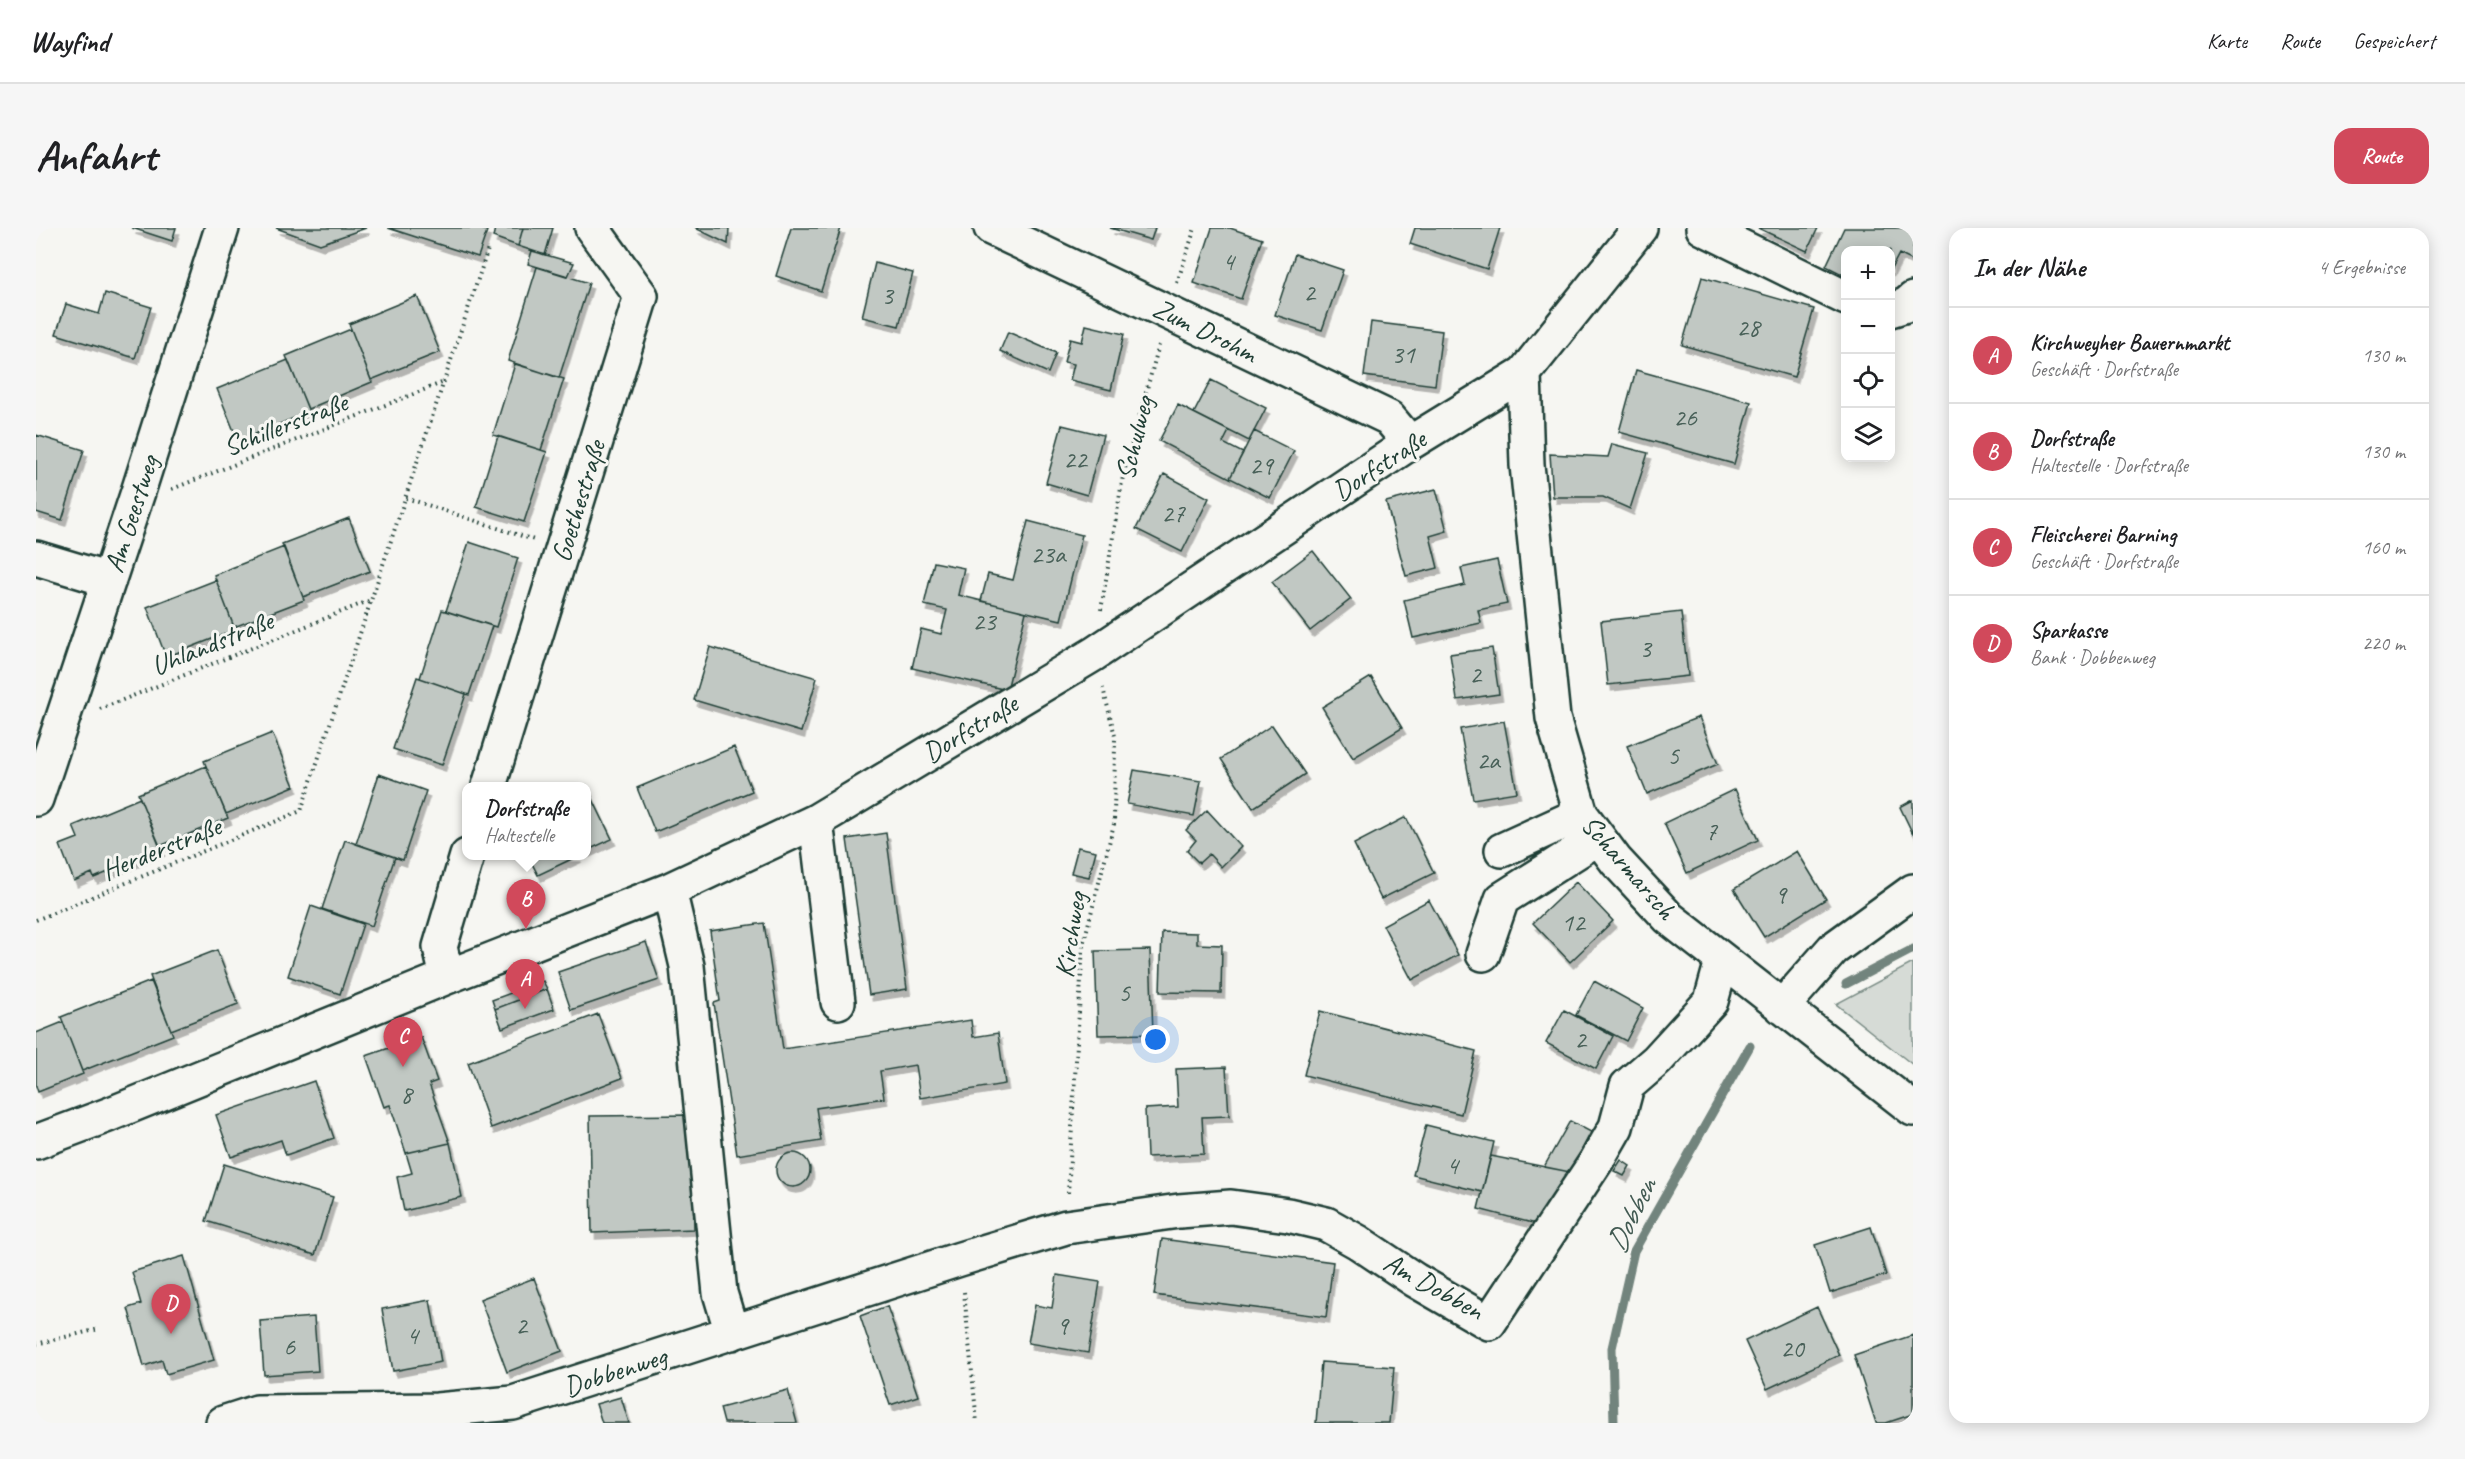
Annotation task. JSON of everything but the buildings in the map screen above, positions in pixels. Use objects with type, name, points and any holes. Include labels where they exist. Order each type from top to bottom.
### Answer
[{"type":"street","name":"Am Geestweg","points":[[36,799],[138,492],[222,228]]},
{"type":"street","name":"Goethestraße","points":[[490,782],[641,296],[592,228]]},
{"type":"street","name":"Dorfstraße","points":[[36,1142],[119,1111],[447,977],[669,890],[816,821],[1094,654],[1410,443],[1524,373],[1640,228]]},
{"type":"street","points":[[1703,228],[1841,296]]},
{"type":"street","name":"Zum Drohm","points":[[1005,231],[1389,418],[1410,443]]},
{"type":"street","points":[[1895,309],[1906,306],[1913,299]]},
{"type":"street","name":"Scharmarsch","points":[[1524,373],[1527,465],[1553,718],[1589,826],[1616,861],[1670,918],[1913,1109]]},
{"type":"street","points":[[36,558],[109,580]]},
{"type":"street","points":[[816,821],[838,1002]]},
{"type":"street","points":[[1502,850],[1589,826]]},
{"type":"street","points":[[1483,954],[1502,899],[1589,826]]},
{"type":"street","points":[[447,977],[440,947],[466,860]]},
{"type":"street","points":[[669,890],[687,966],[720,1293],[732,1333]]},
{"type":"street","points":[[1782,1007],[1833,949],[1913,891]]},
{"type":"street","name":"Am Dobben","points":[[960,1259],[1066,1227],[1179,1211],[1231,1207],[1288,1215],[1326,1224],[1489,1323],[1597,1160],[1616,1127],[1627,1086],[1657,1059],[1711,1001],[1722,961]]},
{"type":"street","name":"Dobbenweg","points":[[223,1423],[257,1412],[437,1410],[513,1403],[960,1259]]},
{"type":"path","name":"Schulweg","points":[[1094,654],[1123,476],[1168,312],[1195,228]]},
{"type":"path","points":[[372,599],[488,249]]},
{"type":"path","name":"Schillerstraße","points":[[138,492],[154,496],[445,382]]},
{"type":"path","points":[[406,498],[563,549]]},
{"type":"path","name":"Uhlandstraße","points":[[66,707],[84,715],[372,599]]},
{"type":"path","name":"Herderstraße","points":[[36,920],[301,811],[372,599]]},
{"type":"path","name":"Kirchweg","points":[[1066,1227],[1083,945],[1114,824],[1115,736],[1094,654]]},
{"type":"path","points":[[960,1259],[977,1423]]},
{"type":"path","points":[[36,1344],[99,1329]]},
{"type":"shaded area","points":[[1913,963],[1913,1065],[1836,1004]]},
{"type":"waterway","name":"Dobben","points":[[1846,984],[1913,949]]},
{"type":"waterway","name":"Dobben","points":[[1614,1423],[1612,1348],[1634,1251],[1750,1046]]},
{"type":"place","name":"Dorfstraße","points":[[526,929]]},
{"type":"place","name":"Kirchweyher Bauernmarkt","points":[[525,1009]]},
{"type":"place","name":"Fleischerei Barning","points":[[403,1067]]},
{"type":"place","name":"Sparkasse","points":[[171,1334]]}]
